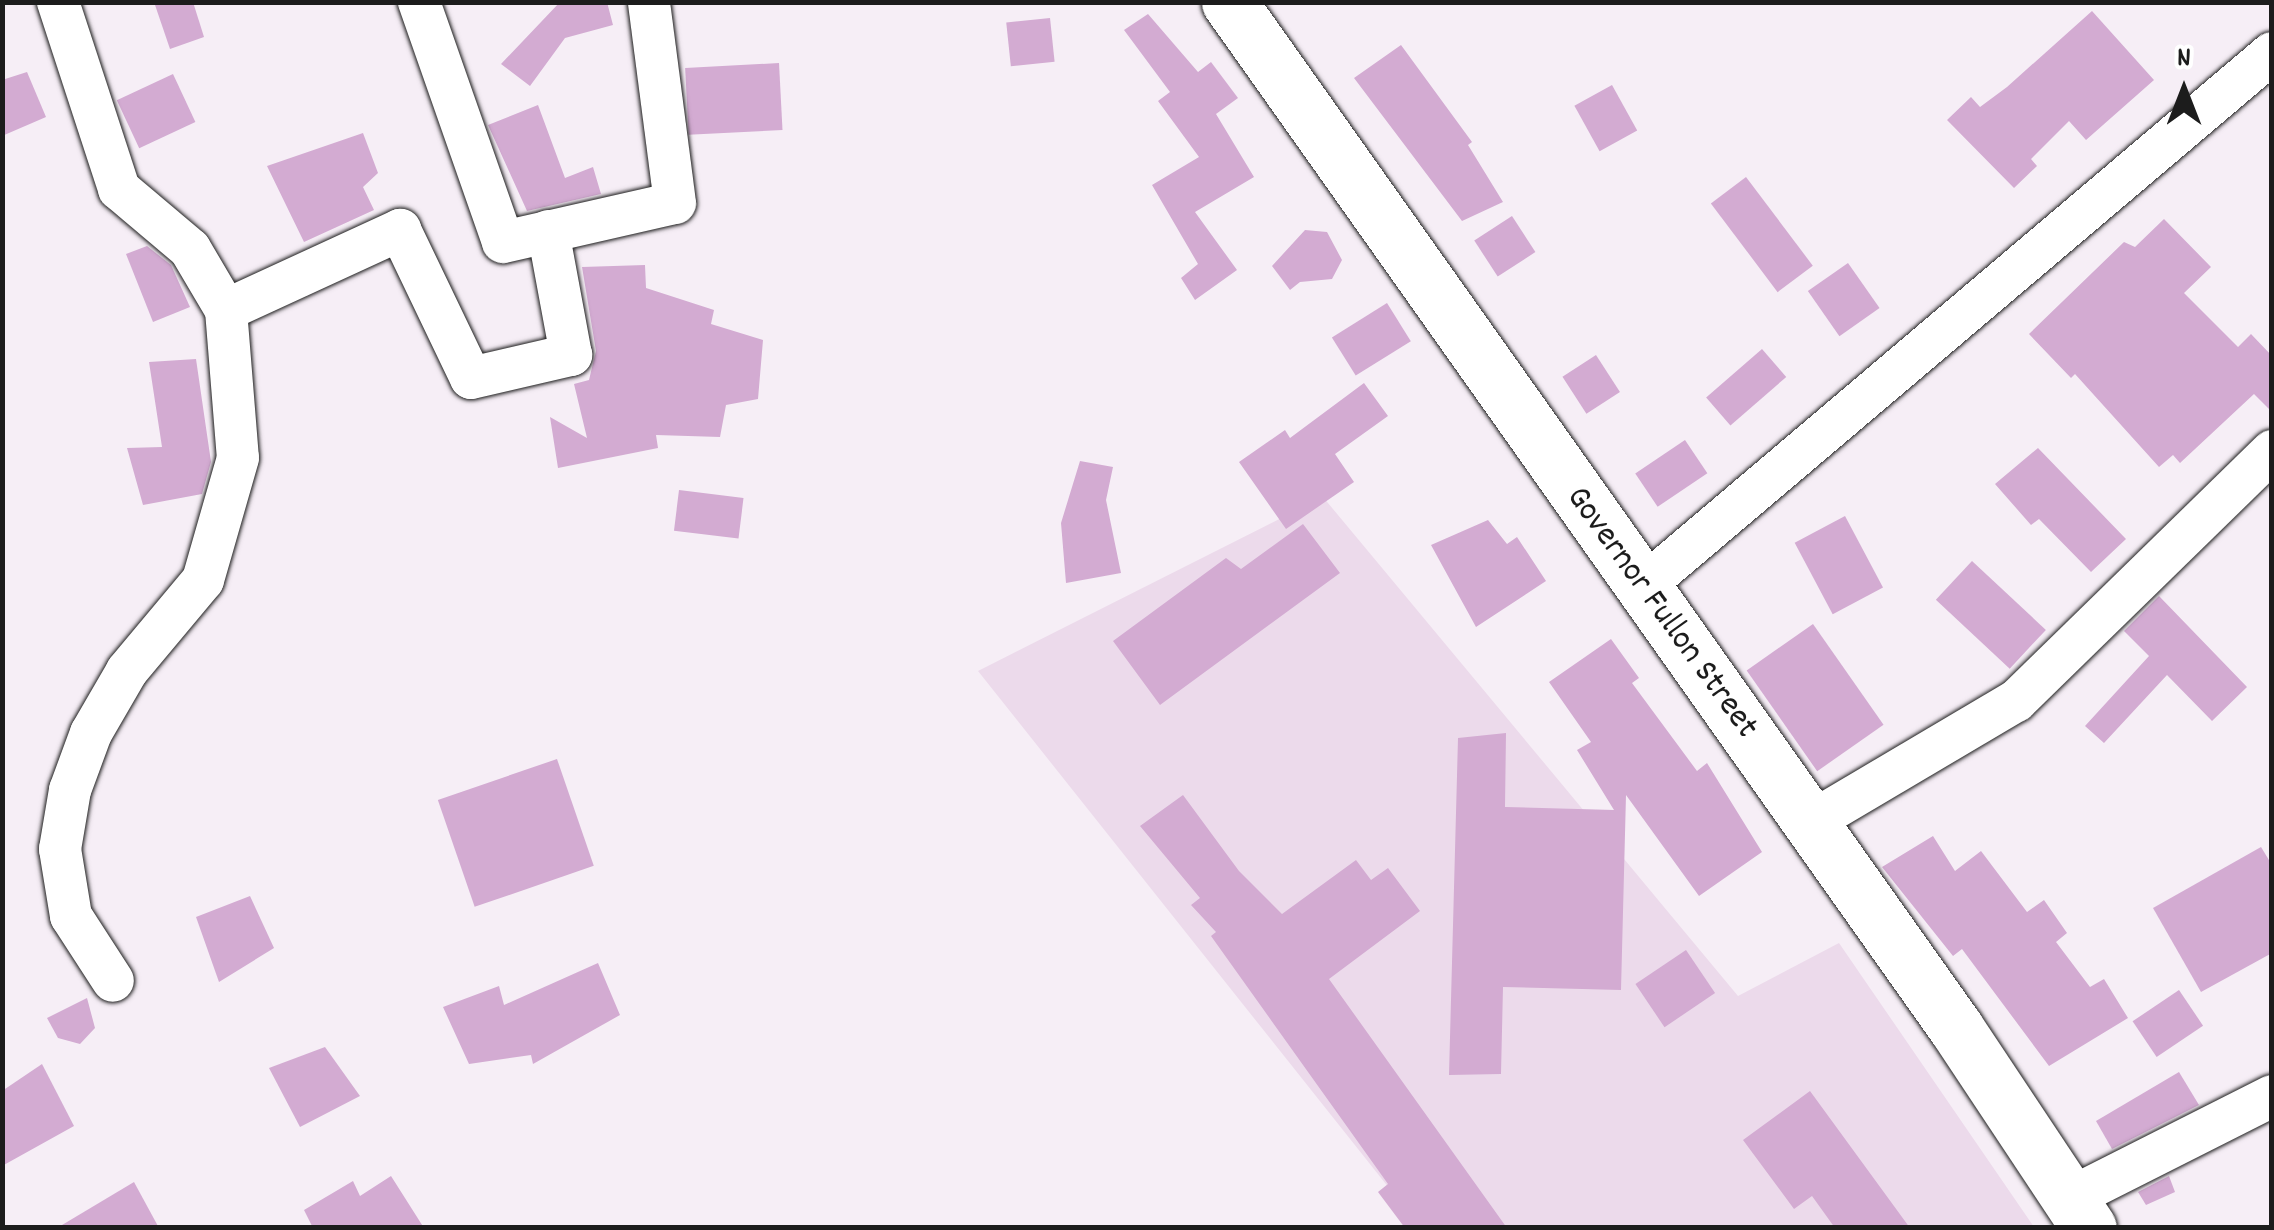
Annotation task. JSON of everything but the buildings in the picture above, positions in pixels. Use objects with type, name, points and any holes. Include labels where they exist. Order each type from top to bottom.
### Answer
[{"type":"main road","name":"Governor Fullon Street","points":[[1229,2],[1640,588],[1811,822],[2079,1213]]},
{"type":"street","points":[[58,2],[120,189],[190,249],[226,310],[238,458],[203,580],[127,671],[91,732],[70,790],[60,849],[71,916],[113,981]]},
{"type":"street","points":[[419,2],[502,242],[675,203],[649,2]]},
{"type":"street","points":[[1640,588],[2272,53]]},
{"type":"street","points":[[226,310],[400,230],[471,378],[571,355],[548,231]]},
{"type":"street","points":[[1811,822],[2016,701],[2272,451]]},
{"type":"street","points":[[2079,1213],[2272,1096]]},
{"type":"shaded area","points":[[1323,497],[1738,996],[1839,943],[2034,1227],[1420,1227],[978,671]]}]
